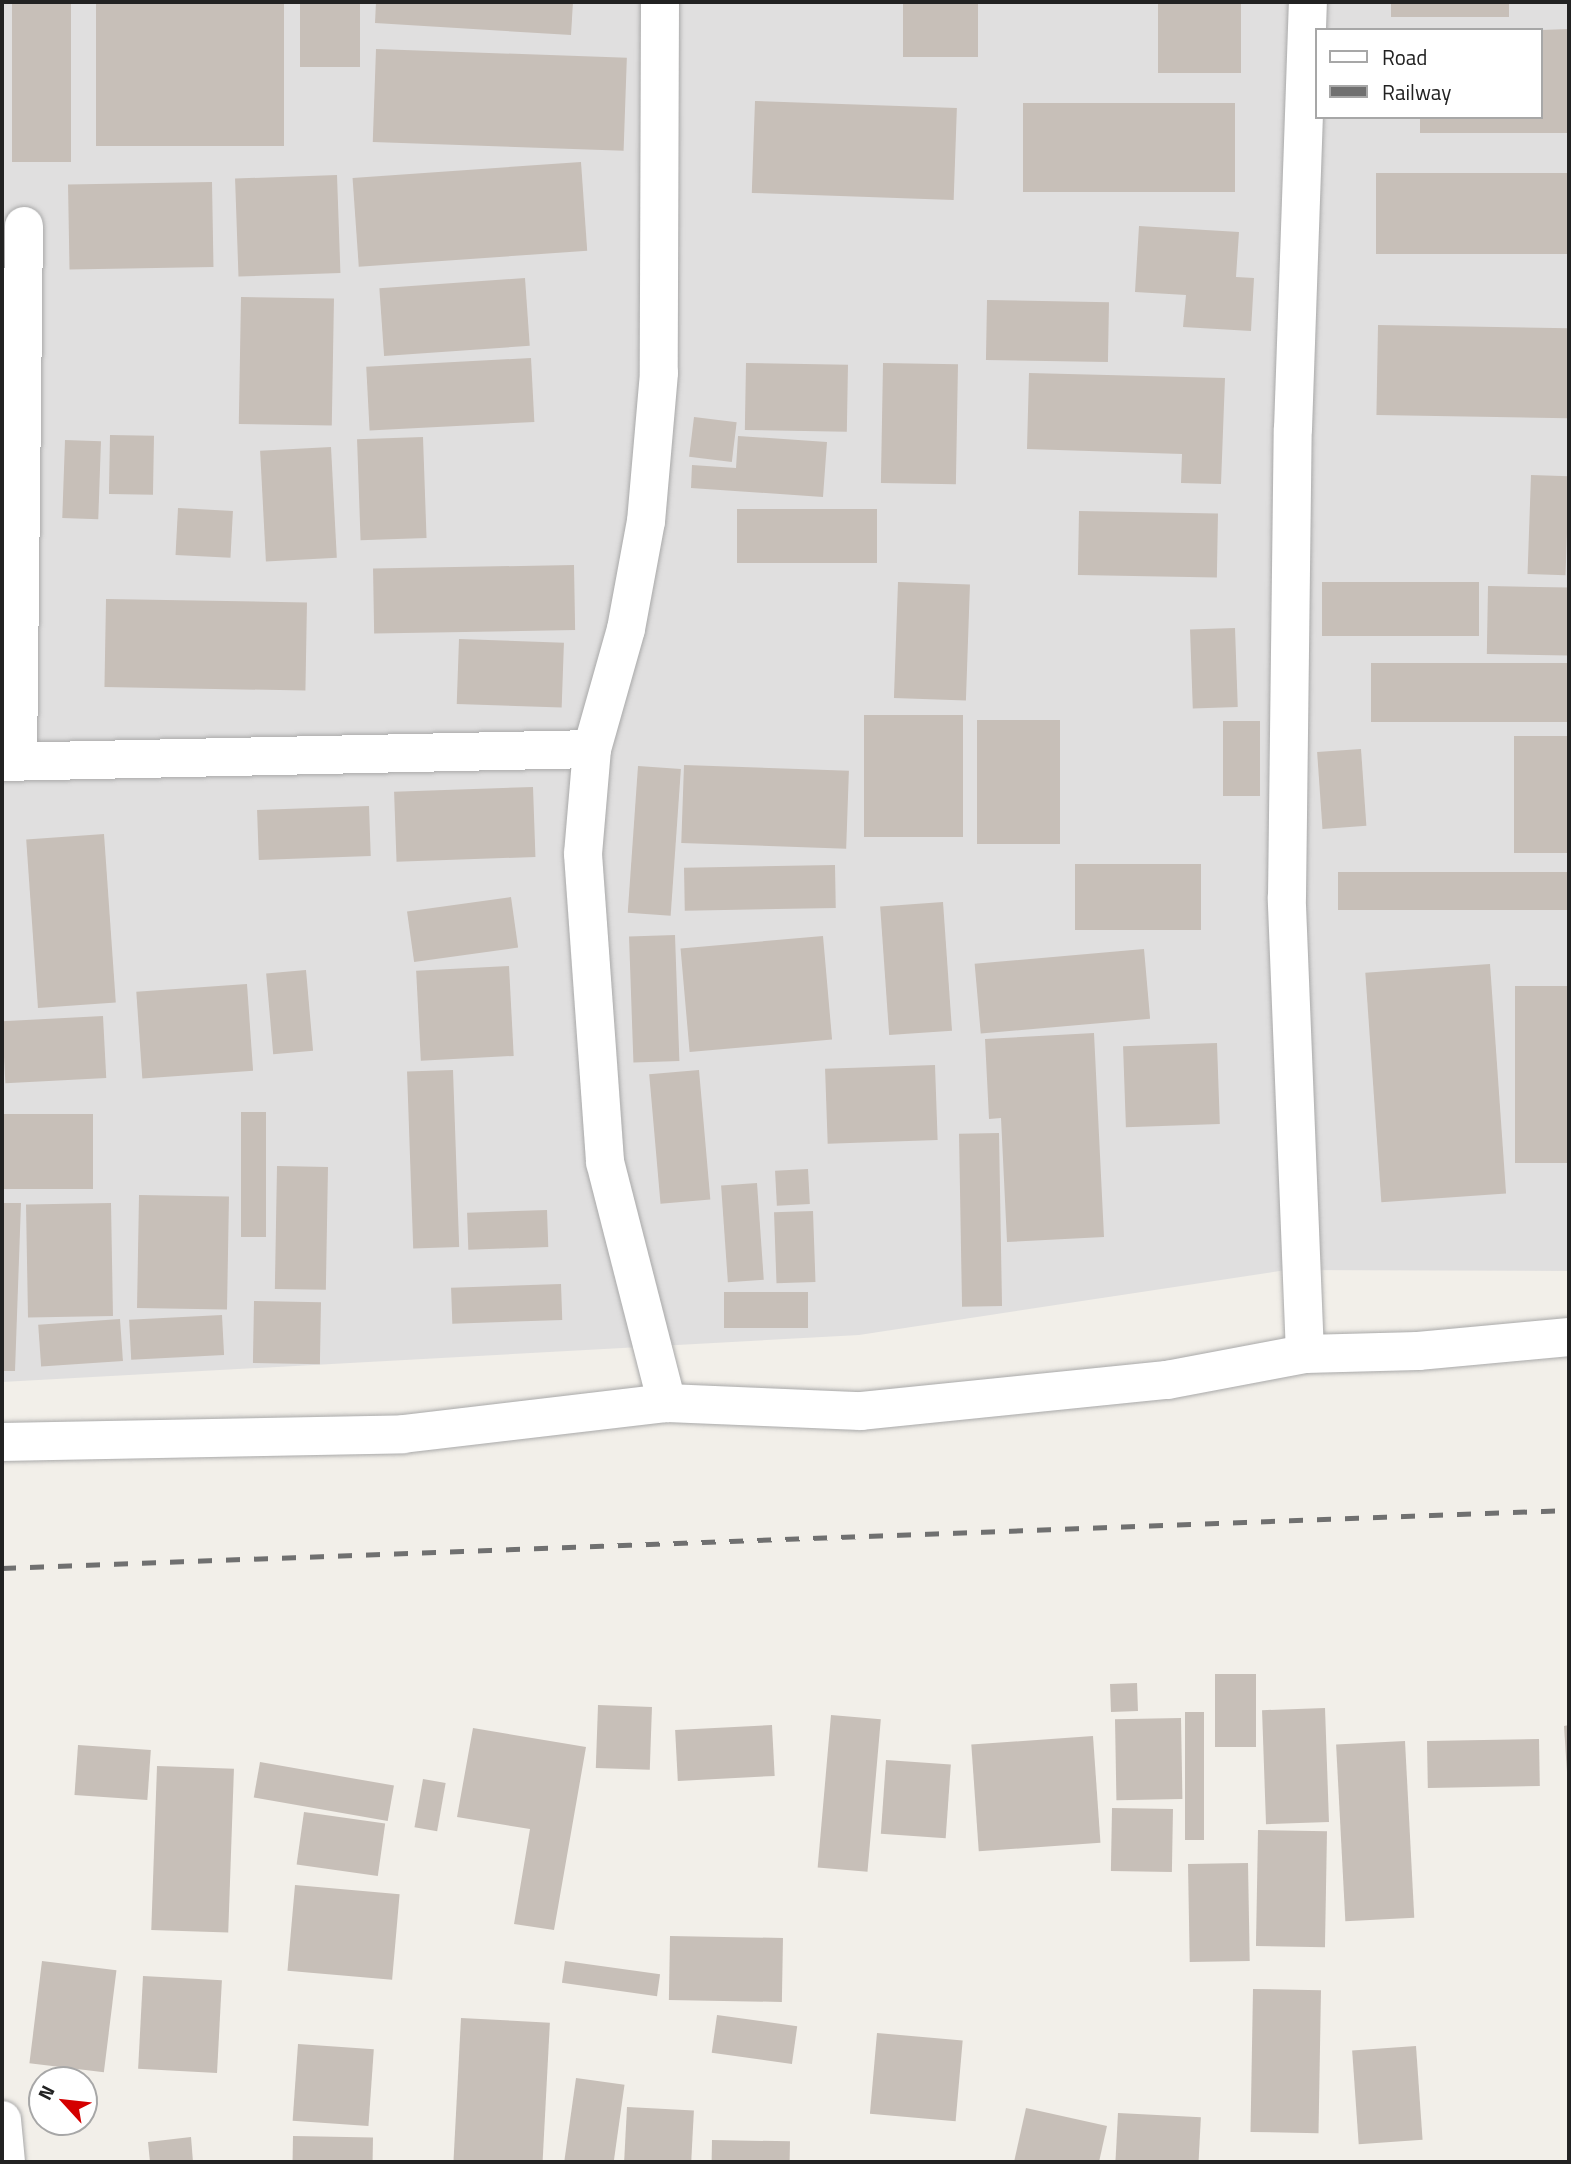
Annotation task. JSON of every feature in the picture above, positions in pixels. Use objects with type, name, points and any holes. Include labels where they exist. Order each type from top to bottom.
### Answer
[{"type":"street","points":[[660,2],[659,373],[649,480],[626,629],[592,749],[583,854],[605,1161],[667,1403]]},
{"type":"street","points":[[1305,1354],[1287,897],[1293,429],[1308,2]]},
{"type":"street","points":[[24,226],[10,762],[592,749]]},
{"type":"street","points":[[2,1441],[403,1434],[667,1403],[862,1411],[1167,1380],[1305,1354],[1418,1351],[1569,1337]]},
{"type":"street","points":[[2,2120],[6,2162]]},
{"type":"shaded area","points":[[2,2],[1569,2],[1569,1271],[1286,1270],[859,1335],[2,1382]]},
{"type":"building","points":[[12,2],[71,2],[71,162],[12,162]]},
{"type":"building","points":[[96,2],[284,2],[284,146],[96,146]]},
{"type":"building","points":[[300,2],[360,2],[360,67],[300,67]]},
{"type":"building","points":[[376,2],[573,2],[571,35],[375,23]]},
{"type":"building","points":[[903,2],[978,2],[978,57],[903,57]]},
{"type":"building","points":[[1158,2],[1241,2],[1241,73],[1158,73]]},
{"type":"building","points":[[1391,2],[1509,2],[1509,17],[1391,17]]},
{"type":"building","points":[[1569,29],[1569,133],[1420,133],[1420,119],[1543,119],[1543,30]]},
{"type":"building","points":[[376,49],[627,58],[624,151],[373,142]]},
{"type":"building","points":[[755,101],[957,108],[954,200],[752,193]]},
{"type":"building","points":[[1023,103],[1235,103],[1235,192],[1023,192]]},
{"type":"building","points":[[581,162],[587,251],[359,267],[353,178]]},
{"type":"building","points":[[1376,173],[1569,173],[1569,254],[1376,254]]},
{"type":"building","points":[[337,175],[340,273],[238,277],[235,179]]},
{"type":"building","points":[[212,182],[213,267],[70,270],[68,185]]},
{"type":"building","points":[[1139,226],[1239,232],[1236,277],[1254,278],[1251,331],[1183,327],[1186,295],[1135,292]]},
{"type":"building","points":[[525,278],[530,346],[384,356],[379,288]]},
{"type":"building","points":[[241,297],[334,299],[332,426],[239,424]]},
{"type":"building","points":[[987,300],[1109,302],[1108,362],[986,360]]},
{"type":"building","points":[[1378,325],[1569,328],[1567,418],[1376,415]]},
{"type":"building","points":[[531,358],[534,422],[370,431],[366,367]]},
{"type":"building","points":[[746,363],[848,365],[847,432],[745,430]]},
{"type":"building","points":[[883,363],[958,364],[956,484],[881,483]]},
{"type":"building","points":[[1029,373],[1225,378],[1221,484],[1181,483],[1182,454],[1027,449]]},
{"type":"building","points":[[694,417],[737,422],[732,462],[689,457]]},
{"type":"building","points":[[110,435],[154,436],[153,495],[109,494]]},
{"type":"building","points":[[738,436],[827,442],[823,497],[691,488],[692,465],[736,468]]},
{"type":"building","points":[[423,437],[427,538],[361,540],[357,439]]},
{"type":"building","points":[[65,440],[101,441],[98,519],[62,518]]},
{"type":"building","points":[[331,447],[337,558],[266,562],[260,451]]},
{"type":"building","points":[[1531,475],[1569,476],[1566,575],[1528,574]]},
{"type":"building","points":[[178,508],[233,511],[230,558],[176,555]]},
{"type":"building","points":[[737,509],[877,509],[877,563],[737,563]]},
{"type":"building","points":[[1079,511],[1218,513],[1217,577],[1078,575]]},
{"type":"building","points":[[574,565],[575,630],[374,633],[373,569]]},
{"type":"building","points":[[898,582],[970,585],[966,700],[894,698]]},
{"type":"building","points":[[1322,582],[1479,582],[1479,636],[1322,636]]},
{"type":"building","points":[[1488,586],[1569,587],[1568,655],[1487,654]]},
{"type":"building","points":[[106,599],[307,603],[305,690],[104,687]]},
{"type":"building","points":[[1235,628],[1238,707],[1193,709],[1190,630]]},
{"type":"building","points":[[459,639],[564,643],[562,708],[457,704]]},
{"type":"building","points":[[1371,663],[1569,663],[1569,722],[1371,722]]},
{"type":"building","points":[[864,715],[963,715],[963,837],[864,837]]},
{"type":"building","points":[[977,720],[1060,720],[1060,844],[977,844]]},
{"type":"building","points":[[1223,721],[1260,721],[1260,796],[1223,796]]},
{"type":"building","points":[[1514,736],[1569,736],[1569,853],[1514,853]]},
{"type":"building","points":[[1361,749],[1366,826],[1322,829],[1317,752]]},
{"type":"building","points":[[684,765],[849,771],[846,849],[681,843]]},
{"type":"building","points":[[638,766],[681,769],[671,916],[628,913]]},
{"type":"building","points":[[533,787],[535,857],[397,862],[394,792]]},
{"type":"building","points":[[369,806],[371,856],[259,860],[257,810]]},
{"type":"building","points":[[104,834],[116,1003],[38,1008],[26,839]]},
{"type":"building","points":[[1075,864],[1201,864],[1201,930],[1075,930]]},
{"type":"building","points":[[835,865],[836,908],[685,911],[684,868]]},
{"type":"building","points":[[1338,872],[1569,872],[1569,910],[1338,910]]},
{"type":"building","points":[[511,897],[518,948],[414,962],[407,912]]},
{"type":"building","points":[[943,902],[952,1031],[889,1035],[880,906]]},
{"type":"building","points":[[675,935],[679,1061],[633,1063],[629,937]]},
{"type":"building","points":[[823,936],[832,1040],[690,1052],[681,948]]},
{"type":"building","points":[[1144,949],[1150,1019],[981,1034],[975,964]]},
{"type":"building","points":[[1490,964],[1506,1193],[1381,1202],[1365,973]]},
{"type":"building","points":[[509,966],[514,1056],[421,1061],[416,971]]},
{"type":"building","points":[[306,970],[313,1051],[273,1054],[266,973]]},
{"type":"building","points":[[247,984],[253,1071],[142,1079],[136,992]]},
{"type":"building","points":[[1515,986],[1569,986],[1569,1163],[1515,1163]]},
{"type":"building","points":[[103,1016],[106,1078],[5,1083],[2,1021]]},
{"type":"building","points":[[1094,1033],[1104,1237],[1007,1242],[1001,1118],[989,1119],[985,1039]]},
{"type":"building","points":[[1217,1043],[1220,1124],[1126,1127],[1123,1046]]},
{"type":"building","points":[[935,1065],[938,1140],[828,1144],[825,1069]]},
{"type":"building","points":[[453,1070],[459,1247],[413,1248],[407,1072]]},
{"type":"building","points":[[699,1070],[710,1200],[661,1204],[649,1074]]},
{"type":"building","points":[[241,1112],[266,1112],[266,1237],[241,1237]]},
{"type":"building","points":[[2,1114],[93,1114],[93,1189],[2,1189]]},
{"type":"building","points":[[999,1133],[1002,1306],[962,1307],[959,1134]]},
{"type":"building","points":[[277,1166],[328,1167],[326,1290],[275,1289]]},
{"type":"building","points":[[808,1169],[810,1204],[777,1206],[775,1171]]},
{"type":"building","points":[[757,1183],[764,1280],[728,1282],[721,1186]]},
{"type":"building","points":[[139,1195],[229,1197],[227,1310],[137,1308]]},
{"type":"building","points":[[2,1203],[21,1203],[15,1371],[2,1371]]},
{"type":"building","points":[[111,1203],[113,1316],[28,1317],[26,1204]]},
{"type":"building","points":[[547,1210],[548,1247],[468,1250],[467,1213]]},
{"type":"building","points":[[813,1211],[815,1282],[777,1283],[774,1212]]},
{"type":"building","points":[[561,1284],[562,1320],[452,1324],[451,1288]]},
{"type":"building","points":[[724,1292],[808,1292],[808,1328],[724,1328]]},
{"type":"building","points":[[254,1301],[321,1302],[320,1364],[253,1363]]},
{"type":"building","points":[[222,1315],[224,1355],[131,1360],[129,1320]]},
{"type":"building","points":[[120,1319],[123,1361],[41,1367],[38,1325]]},
{"type":"building","points":[[1215,1674],[1256,1674],[1256,1747],[1215,1747]]},
{"type":"building","points":[[1137,1683],[1138,1711],[1111,1712],[1110,1684]]},
{"type":"building","points":[[598,1705],[652,1707],[650,1770],[596,1768]]},
{"type":"building","points":[[1325,1708],[1329,1822],[1266,1824],[1262,1710]]},
{"type":"building","points":[[1185,1712],[1204,1712],[1204,1840],[1185,1840]]},
{"type":"building","points":[[831,1715],[881,1719],[867,1872],[818,1867]]},
{"type":"building","points":[[1181,1718],[1182,1799],[1116,1800],[1115,1719]]},
{"type":"building","points":[[772,1725],[775,1776],[678,1781],[675,1730]]},
{"type":"building","points":[[1569,1725],[1569,1772],[1567,1772],[1564,1726]]},
{"type":"building","points":[[473,1728],[586,1747],[554,1930],[514,1924],[530,1829],[457,1817]]},
{"type":"building","points":[[1093,1736],[1100,1843],[979,1851],[971,1745]]},
{"type":"building","points":[[1539,1739],[1540,1786],[1428,1788],[1427,1741]]},
{"type":"building","points":[[1405,1741],[1414,1918],[1345,1921],[1336,1745]]},
{"type":"building","points":[[78,1745],[151,1750],[147,1800],[75,1795]]},
{"type":"building","points":[[886,1760],[951,1765],[946,1838],[881,1834]]},
{"type":"building","points":[[260,1762],[394,1786],[388,1821],[254,1797]]},
{"type":"building","points":[[157,1766],[234,1769],[228,1933],[151,1930]]},
{"type":"building","points":[[423,1779],[446,1783],[437,1831],[414,1827]]},
{"type":"building","points":[[1112,1808],[1173,1809],[1172,1872],[1111,1871]]},
{"type":"building","points":[[304,1812],[385,1823],[378,1876],[297,1864]]},
{"type":"building","points":[[1258,1830],[1327,1831],[1325,1947],[1256,1946]]},
{"type":"building","points":[[1248,1863],[1250,1961],[1190,1962],[1188,1864]]},
{"type":"building","points":[[295,1885],[400,1894],[392,1980],[288,1971]]},
{"type":"building","points":[[670,1936],[783,1938],[782,2002],[669,2000]]},
{"type":"building","points":[[42,1961],[116,1970],[104,2072],[98,2072],[98,2066],[29,2063]]},
{"type":"building","points":[[565,1961],[660,1974],[657,1996],[562,1983]]},
{"type":"building","points":[[143,1976],[222,1980],[217,2073],[138,2069]]},
{"type":"building","points":[[1253,1989],[1321,1990],[1318,2133],[1251,2132]]},
{"type":"building","points":[[717,2015],[797,2026],[792,2064],[712,2053]]},
{"type":"building","points":[[461,2018],[550,2023],[543,2162],[453,2162]]},
{"type":"building","points":[[877,2033],[963,2040],[956,2121],[870,2114]]},
{"type":"building","points":[[298,2044],[374,2049],[368,2126],[293,2121]]},
{"type":"building","points":[[1416,2046],[1423,2140],[1359,2144],[1352,2050]]},
{"type":"building","points":[[576,2078],[625,2085],[614,2162],[564,2162]]},
{"type":"building","points":[[627,2107],[694,2111],[691,2162],[624,2162]]},
{"type":"building","points":[[1026,2108],[1107,2126],[1099,2162],[1014,2162]]},
{"type":"building","points":[[1118,2113],[1201,2117],[1199,2162],[1115,2162]]},
{"type":"building","points":[[293,2136],[373,2137],[373,2162],[293,2162]]},
{"type":"building","points":[[191,2137],[193,2162],[150,2162],[148,2142]]},
{"type":"building","points":[[712,2140],[790,2141],[790,2162],[712,2162]]},
{"type":"railway","points":[[2,1568],[1569,1510]]}]
